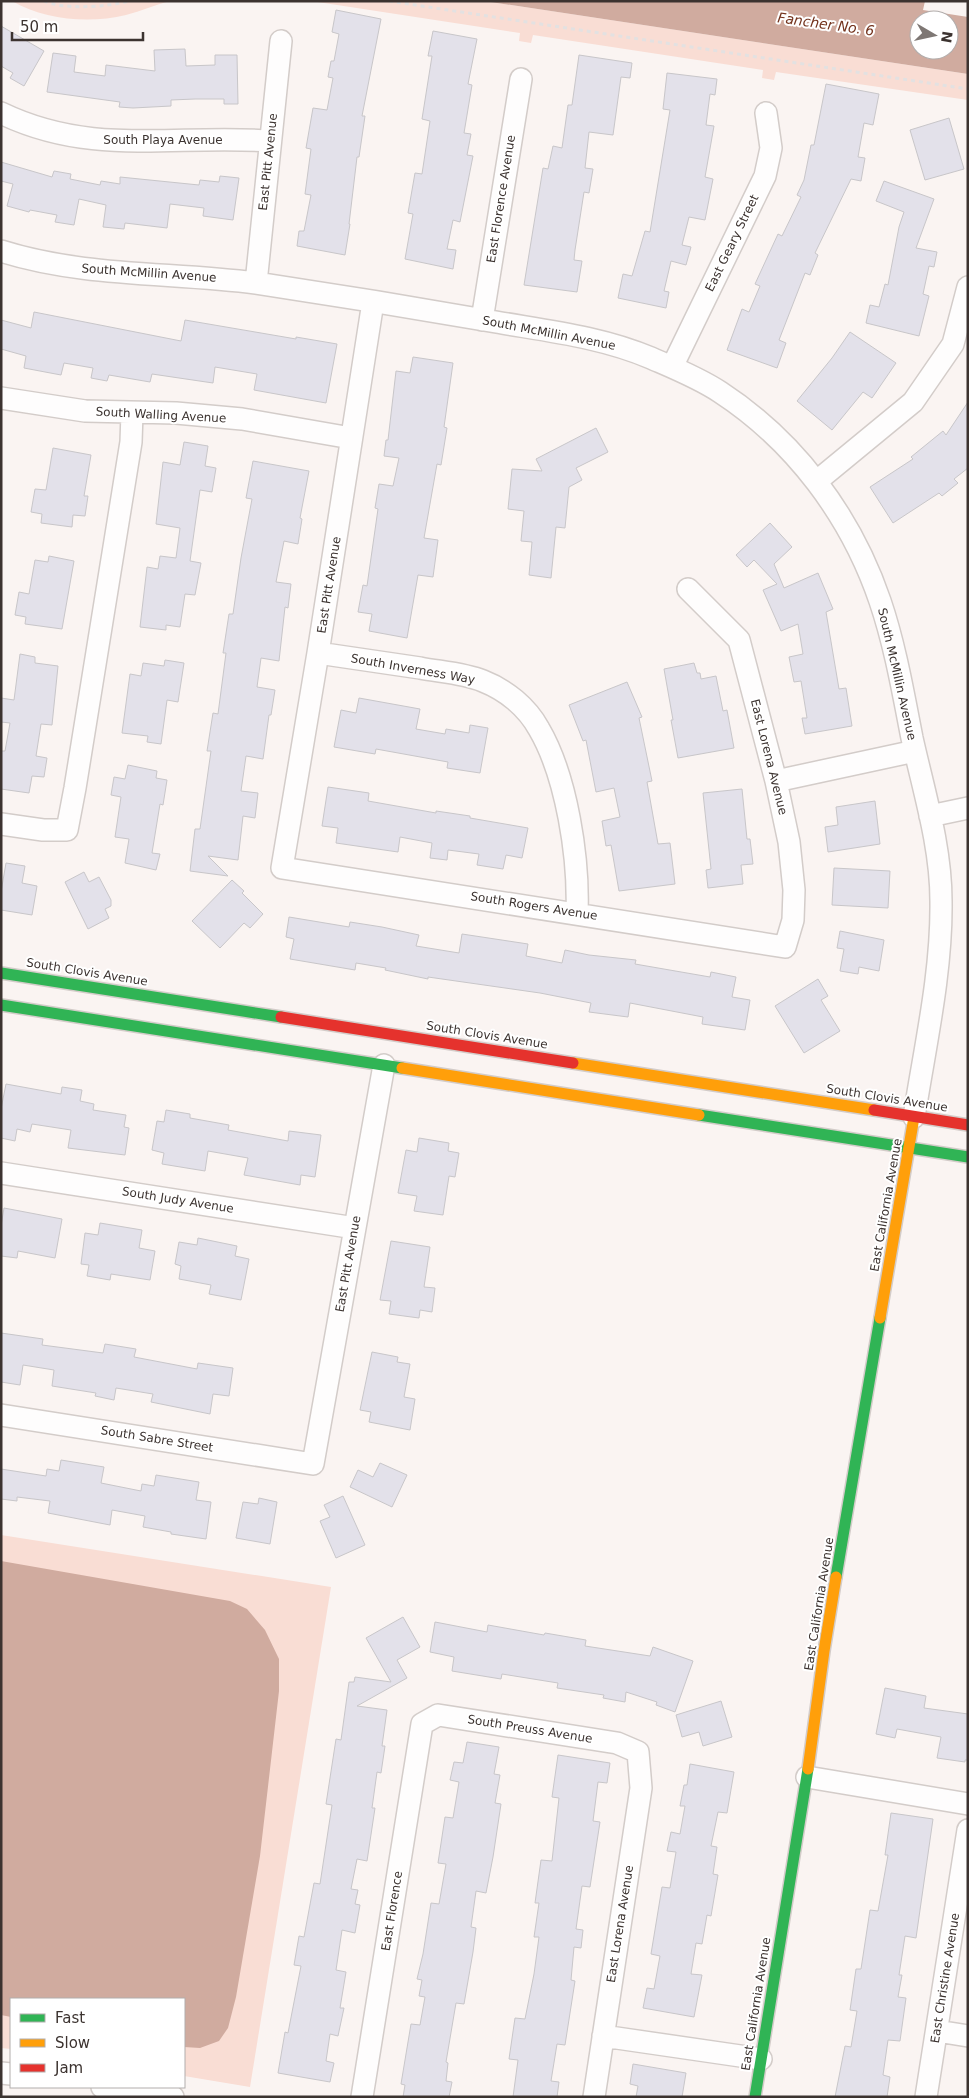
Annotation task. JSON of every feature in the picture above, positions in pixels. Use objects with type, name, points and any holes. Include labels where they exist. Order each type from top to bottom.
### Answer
[{"type":"main road","name":"South Clovis Avenue","points":[[1,973],[968,1125]]},
{"type":"main road","points":[[1,1005],[386,1060],[968,1157]]},
{"type":"main road","points":[[512,1065],[560,1061]]},
{"type":"main road","name":"East California Avenue","points":[[755,2097],[807,1777],[824,1651],[914,1117]]},
{"type":"street","name":"East Pitt Avenue","points":[[256,283],[281,41]]},
{"type":"street","name":"East Florence Avenue","points":[[482,320],[521,79]]},
{"type":"street","name":"South Playa Avenue","points":[[1,113],[24,124],[56,134],[99,141],[270,141]]},
{"type":"street","name":"East Geary Street","points":[[672,368],[765,176],[770,148],[766,113]]},
{"type":"street","name":"South McMillin Avenue","points":[[1,251],[50,264],[89,269],[213,277],[256,283],[588,338],[620,347],[672,368],[718,391],[744,409],[772,434],[817,481],[848,529],[868,569],[890,632],[930,816],[939,861],[942,899],[941,935],[938,969],[914,1117]]},
{"type":"street","points":[[817,481],[913,402],[953,344],[968,288]]},
{"type":"street","name":"East Pitt Avenue","points":[[282,868],[373,302]]},
{"type":"street","name":"South Walling Avenue","points":[[1,398],[85,411],[176,413],[242,419],[351,438]]},
{"type":"street","points":[[1,824],[43,830],[67,830],[77,779],[131,442],[132,413]]},
{"type":"street","name":"East Lorena Avenue","points":[[688,589],[739,640],[776,781],[788,842],[794,890],[793,920],[785,947]]},
{"type":"street","name":"South Inverness Way","points":[[318,653],[458,674],[482,681],[503,691],[522,707],[539,729],[557,771],[572,831],[578,890],[577,913]]},
{"type":"street","points":[[776,781],[915,751]]},
{"type":"street","points":[[930,816],[968,808]]},
{"type":"street","name":"South Rogers Avenue","points":[[282,868],[785,947]]},
{"type":"street","name":"East Pitt Avenue","points":[[313,1464],[386,1060]]},
{"type":"street","name":"South Judy Avenue","points":[[1,1173],[355,1228]]},
{"type":"street","name":"South Sabre Street","points":[[1,1415],[313,1464]]},
{"type":"street","name":"South Preuss Avenue","points":[[422,1724],[438,1715],[617,1743],[638,1752]]},
{"type":"street","name":"East Florence","points":[[362,2097],[422,1724]]},
{"type":"street","name":"East Lorena Avenue","points":[[594,2097],[641,1788],[638,1752]]},
{"type":"street","points":[[807,1777],[968,1804]]},
{"type":"street","name":"East Christine Avenue","points":[[926,2097],[968,1830]]},
{"type":"street","points":[[937,2031],[968,2036]]},
{"type":"street","points":[[603,2036],[761,2059]]},
{"type":"street","points":[[109,2088],[173,2097]]},
{"type":"path","points":[[44,1],[83,7],[116,5],[129,1]]},
{"type":"path","points":[[389,1],[968,89]]},
{"type":"shaded area","points":[[12,1],[170,1],[126,15],[82,20],[53,16]]},
{"type":"shaded area","points":[[311,1],[484,1],[968,74],[968,100],[776,72],[774,80],[762,78],[763,70],[533,35],[531,43],[519,41],[520,33]]},
{"type":"shaded area","points":[[1,1535],[331,1587],[250,2087],[185,2076],[185,1998],[10,1998],[10,2049],[1,2048]]},
{"type":"water","name":"Fancher No. 6","points":[[484,1],[925,1],[923,10],[909,10],[909,60],[959,60],[959,16],[968,17],[968,74]]},
{"type":"water","points":[[1,1561],[230,1601],[247,1609],[265,1630],[279,1659],[279,1691],[260,1856],[236,1997],[228,2028],[219,2041],[200,2048],[185,2047],[185,1998],[10,1998],[10,2017],[1,2015]]},
{"type":"building","points":[[336,10],[381,19],[362,116],[365,116],[359,157],[357,157],[345,255],[297,246],[299,231],[304,231],[311,195],[305,194],[311,149],[306,148],[313,108],[327,110],[333,78],[328,77],[331,61],[334,61],[339,34],[332,32]]},
{"type":"building","points":[[1,26],[44,51],[24,86],[10,78],[13,73],[1,66]]},
{"type":"building","points":[[433,31],[477,39],[468,84],[472,85],[464,133],[471,134],[467,155],[473,156],[460,222],[453,220],[447,249],[456,250],[453,269],[405,259],[413,214],[408,213],[415,173],[422,174],[430,121],[422,119],[432,56],[428,56]]},
{"type":"building","points":[[185,49],[186,66],[215,65],[215,55],[237,55],[238,104],[224,104],[224,99],[195,99],[171,100],[171,106],[133,108],[119,107],[120,102],[47,92],[53,53],[76,56],[74,72],[105,76],[106,65],[155,71],[154,50]]},
{"type":"building","points":[[579,55],[632,63],[630,78],[621,77],[613,135],[589,132],[585,168],[593,169],[589,193],[584,192],[575,250],[574,260],[582,261],[577,292],[524,285],[543,168],[548,169],[553,146],[562,148],[568,105],[572,105]]},
{"type":"building","points":[[667,73],[717,79],[715,95],[710,94],[706,125],[714,126],[705,177],[713,179],[705,220],[689,217],[682,245],[691,247],[686,265],[671,261],[664,291],[669,292],[666,308],[618,298],[623,274],[632,276],[645,231],[650,232],[670,110],[663,109]]},
{"type":"building","points":[[826,84],[879,94],[873,125],[864,123],[858,157],[865,158],[861,181],[851,179],[815,253],[818,255],[810,275],[805,273],[779,340],[786,343],[777,368],[727,350],[742,309],[749,312],[760,286],[755,284],[778,234],[782,236],[801,197],[797,195],[804,180],[811,145],[814,145]]},
{"type":"building","points":[[949,118],[964,169],[925,180],[910,130]]},
{"type":"building","points":[[1,162],[52,177],[54,171],[71,174],[70,179],[100,185],[101,181],[120,184],[120,177],[199,185],[200,180],[219,182],[220,176],[239,178],[233,220],[203,216],[204,208],[170,204],[167,228],[125,223],[124,229],[103,227],[106,205],[79,199],[74,225],[55,222],[57,215],[30,210],[29,212],[7,206],[13,184],[1,181]]},
{"type":"building","points":[[884,181],[934,199],[916,248],[937,252],[934,267],[929,266],[923,294],[929,296],[919,336],[866,323],[870,305],[879,307],[885,284],[888,285],[899,227],[904,212],[876,201]]},
{"type":"building","points":[[34,312],[181,341],[185,320],[337,344],[326,403],[254,390],[257,374],[215,367],[213,383],[152,374],[150,382],[109,375],[107,381],[91,378],[93,368],[64,363],[61,375],[24,368],[26,356],[1,349],[1,320],[31,328]]},
{"type":"building","points":[[850,332],[896,363],[872,398],[863,392],[832,430],[797,401],[832,358]]},
{"type":"building","points":[[413,357],[453,363],[444,427],[447,428],[441,465],[437,464],[424,538],[438,540],[433,577],[418,575],[407,638],[369,631],[372,614],[358,612],[363,585],[367,586],[378,509],[375,508],[379,484],[393,486],[399,458],[384,456],[386,440],[388,440],[396,371],[410,373]]},
{"type":"building","points":[[968,402],[968,468],[954,479],[958,483],[942,496],[939,493],[893,523],[870,487],[913,459],[911,457],[943,431],[946,435]]},
{"type":"building","points":[[596,428],[608,452],[576,468],[582,480],[569,487],[565,528],[556,527],[551,578],[529,575],[532,542],[521,541],[524,511],[508,509],[512,469],[542,471],[536,459]]},
{"type":"building","points":[[184,442],[208,446],[205,466],[216,468],[212,492],[200,490],[190,561],[201,563],[195,595],[185,594],[180,627],[166,625],[166,630],[140,627],[147,567],[158,569],[160,556],[176,558],[180,528],[156,524],[163,462],[180,465]]},
{"type":"building","points":[[53,448],[91,455],[84,496],[88,496],[85,516],[73,515],[72,527],[41,523],[42,514],[31,512],[35,489],[46,490]]},
{"type":"building","points":[[253,461],[309,471],[300,518],[302,519],[298,544],[284,541],[276,582],[291,584],[288,608],[285,607],[279,661],[261,658],[257,687],[275,690],[271,715],[269,715],[263,759],[246,756],[241,791],[258,793],[255,818],[243,816],[238,860],[208,856],[228,876],[190,871],[195,829],[200,829],[211,751],[207,751],[213,713],[218,714],[226,653],[223,653],[229,614],[233,614],[252,499],[246,498]]},
{"type":"building","points":[[770,523],[792,547],[774,564],[784,588],[818,573],[833,609],[826,612],[839,689],[846,688],[852,726],[805,734],[802,718],[807,718],[801,681],[794,682],[789,657],[803,654],[798,624],[781,631],[763,590],[777,584],[754,560],[747,567],[736,555]]},
{"type":"building","points":[[49,556],[74,561],[62,629],[25,624],[26,617],[15,615],[19,592],[29,594],[35,560],[48,562]]},
{"type":"building","points":[[20,654],[35,657],[35,663],[58,666],[52,725],[41,724],[36,756],[47,758],[44,777],[32,776],[29,793],[1,789],[1,751],[5,751],[10,723],[1,722],[1,698],[14,700]]},
{"type":"building","points":[[165,660],[184,663],[178,702],[167,700],[161,744],[147,742],[148,736],[122,733],[130,674],[141,676],[143,663],[164,666]]},
{"type":"building","points":[[694,663],[701,679],[716,676],[723,711],[727,710],[734,748],[678,758],[664,669]]},
{"type":"building","points":[[627,682],[642,717],[639,718],[652,781],[647,782],[658,844],[670,843],[675,884],[619,891],[611,845],[606,846],[602,821],[620,817],[614,788],[596,792],[586,740],[583,741],[569,705]]},
{"type":"building","points":[[359,698],[420,709],[416,729],[445,734],[446,729],[469,733],[470,725],[488,728],[480,773],[447,768],[448,762],[376,749],[375,754],[334,747],[341,710],[356,713]]},
{"type":"building","points":[[128,765],[157,771],[156,778],[167,780],[163,805],[160,804],[152,853],[160,854],[156,870],[125,863],[129,839],[115,837],[121,797],[111,795],[114,777],[125,779]]},
{"type":"building","points":[[328,787],[369,793],[368,801],[436,813],[436,811],[470,816],[470,818],[528,828],[522,858],[506,855],[503,869],[477,865],[479,854],[448,850],[447,860],[430,858],[432,843],[400,837],[398,852],[336,843],[338,828],[322,826]]},
{"type":"building","points":[[742,789],[747,839],[750,839],[753,864],[741,865],[743,884],[708,888],[706,870],[711,869],[703,793]]},
{"type":"building","points":[[875,801],[880,844],[828,852],[825,827],[838,825],[836,807]]},
{"type":"building","points":[[6,863],[25,866],[22,883],[37,886],[32,915],[1,910],[1,892]]},
{"type":"building","points":[[834,868],[890,871],[888,908],[832,905]]},
{"type":"building","points":[[84,872],[89,882],[99,877],[111,900],[111,906],[105,909],[109,918],[88,929],[65,882]]},
{"type":"building","points":[[232,880],[263,914],[250,928],[244,923],[220,948],[192,921]]},
{"type":"building","points":[[289,917],[349,927],[350,922],[382,927],[419,935],[416,946],[459,953],[462,934],[528,944],[526,956],[562,963],[565,950],[589,955],[636,960],[635,964],[710,977],[711,972],[736,977],[732,997],[750,1000],[745,1030],[702,1024],[703,1017],[630,1003],[628,1017],[589,1012],[591,1003],[540,993],[428,977],[428,979],[385,970],[386,968],[356,963],[355,970],[290,959],[294,939],[286,937]]},
{"type":"building","points":[[840,931],[884,940],[879,971],[859,967],[858,974],[840,971],[844,949],[837,948]]},
{"type":"building","points":[[818,979],[828,996],[821,1000],[840,1031],[804,1053],[775,1006]]},
{"type":"building","points":[[6,1084],[61,1094],[62,1087],[82,1090],[80,1101],[94,1104],[93,1110],[126,1115],[124,1127],[129,1128],[125,1155],[68,1148],[71,1130],[32,1124],[30,1132],[17,1129],[15,1141],[1,1138],[1,1109]]},
{"type":"building","points":[[166,1110],[190,1114],[190,1118],[229,1125],[228,1130],[288,1141],[289,1131],[321,1135],[315,1177],[301,1175],[300,1185],[244,1175],[248,1158],[208,1151],[205,1171],[162,1164],[164,1153],[152,1150],[157,1121],[164,1122]]},
{"type":"building","points":[[419,1138],[449,1143],[448,1151],[459,1153],[455,1177],[449,1176],[443,1215],[414,1211],[417,1196],[398,1193],[406,1150],[417,1152]]},
{"type":"building","points":[[4,1208],[62,1219],[55,1258],[18,1251],[17,1258],[1,1256],[1,1226]]},
{"type":"building","points":[[100,1223],[142,1230],[139,1248],[155,1251],[150,1280],[111,1274],[110,1280],[87,1276],[89,1265],[81,1264],[85,1233],[98,1235]]},
{"type":"building","points":[[198,1238],[237,1246],[235,1256],[249,1259],[241,1300],[209,1294],[211,1285],[179,1279],[181,1266],[175,1264],[179,1242],[197,1245]]},
{"type":"building","points":[[391,1241],[430,1247],[424,1287],[435,1288],[432,1312],[420,1310],[419,1318],[389,1314],[391,1301],[380,1300]]},
{"type":"building","points":[[1,1333],[43,1339],[42,1345],[103,1353],[105,1344],[136,1349],[134,1357],[197,1369],[198,1363],[233,1368],[229,1396],[213,1394],[210,1414],[151,1402],[153,1394],[116,1388],[114,1400],[95,1396],[96,1393],[52,1386],[54,1370],[23,1365],[20,1385],[1,1382]]},
{"type":"building","points":[[372,1352],[398,1357],[397,1362],[410,1364],[404,1397],[415,1399],[410,1430],[369,1422],[371,1412],[360,1410]]},
{"type":"building","points":[[61,1460],[104,1467],[101,1483],[141,1491],[142,1484],[154,1486],[156,1475],[199,1482],[196,1500],[211,1502],[206,1539],[171,1534],[171,1532],[143,1527],[145,1516],[112,1510],[110,1525],[48,1513],[50,1501],[17,1497],[17,1501],[1,1499],[1,1469],[46,1476],[47,1469],[59,1471]]},
{"type":"building","points":[[380,1463],[407,1475],[392,1507],[350,1487],[358,1470],[373,1477]]},
{"type":"building","points":[[343,1496],[365,1545],[336,1558],[320,1521],[330,1517],[324,1505]]},
{"type":"building","points":[[259,1498],[277,1502],[270,1544],[236,1538],[243,1502],[258,1504]]},
{"type":"building","points":[[403,1617],[420,1647],[397,1660],[407,1678],[357,1706],[387,1710],[382,1746],[385,1746],[381,1773],[377,1772],[372,1808],[375,1808],[367,1861],[357,1859],[351,1889],[358,1890],[355,1904],[360,1905],[355,1933],[342,1930],[336,1970],[346,1972],[340,2008],[344,2008],[338,2036],[330,2034],[326,2061],[334,2063],[330,2082],[278,2073],[285,2032],[288,2033],[301,1966],[294,1965],[299,1936],[304,1937],[314,1883],[320,1884],[332,1805],[326,1804],[336,1739],[341,1740],[349,1682],[354,1682],[355,1677],[391,1682],[366,1638]]},
{"type":"building","points":[[435,1622],[487,1632],[488,1625],[544,1635],[545,1633],[586,1640],[585,1646],[650,1656],[653,1647],[693,1661],[675,1712],[656,1705],[657,1702],[626,1692],[625,1702],[603,1698],[604,1695],[557,1688],[558,1683],[502,1674],[501,1679],[452,1671],[454,1657],[430,1652]]},
{"type":"building","points":[[885,1688],[926,1696],[924,1708],[968,1714],[968,1760],[965,1760],[965,1762],[937,1758],[941,1737],[897,1729],[895,1738],[876,1734]]},
{"type":"building","points":[[721,1701],[732,1737],[703,1746],[699,1732],[682,1737],[676,1715]]},
{"type":"building","points":[[467,1742],[499,1747],[494,1774],[500,1775],[495,1803],[501,1804],[493,1857],[486,1893],[476,1891],[471,1927],[476,1928],[464,2004],[456,2003],[446,2062],[448,2063],[446,2081],[452,2082],[449,2097],[403,2097],[405,2085],[401,2084],[411,2024],[420,2025],[425,1997],[419,1996],[422,1980],[417,1979],[431,1903],[439,1904],[446,1864],[438,1863],[445,1817],[453,1818],[459,1782],[450,1780],[454,1762],[463,1763]]},
{"type":"building","points":[[558,1755],[610,1763],[607,1783],[598,1782],[593,1821],[600,1822],[590,1887],[582,1886],[576,1929],[583,1930],[581,1948],[574,1947],[571,1980],[575,1981],[565,2045],[557,2044],[551,2081],[559,2082],[557,2097],[513,2097],[518,2060],[509,2059],[515,2018],[525,2019],[534,1974],[539,1937],[534,1937],[539,1903],[535,1903],[541,1860],[552,1861],[559,1798],[552,1797]]},
{"type":"building","points":[[690,1764],[734,1772],[727,1813],[718,1812],[711,1846],[717,1847],[713,1874],[718,1875],[711,1916],[707,1915],[702,1944],[696,1943],[691,1974],[702,1975],[694,2017],[643,2008],[647,1988],[654,1989],[660,1956],[651,1954],[662,1887],[670,1888],[676,1852],[667,1851],[671,1832],[680,1834],[685,1806],[680,1806],[684,1785],[687,1785]]},
{"type":"building","points":[[891,1813],[933,1819],[916,1938],[905,1936],[899,1975],[902,1975],[898,1997],[906,1998],[900,2041],[888,2040],[883,2075],[890,2077],[887,2097],[835,2097],[845,2046],[851,2047],[857,2011],[850,2010],[856,1969],[861,1969],[870,1910],[878,1911],[888,1855],[885,1855]]},
{"type":"building","points":[[633,2064],[686,2073],[682,2097],[636,2097],[638,2086],[630,2084]]},
{"type":"traffic: fast","points":[[1,973],[281,1017]]},
{"type":"traffic: fast","points":[[1,1005],[402,1068]]},
{"type":"traffic: fast","points":[[699,1115],[968,1157]]},
{"type":"traffic: fast","points":[[836,1577],[880,1318]]},
{"type":"traffic: fast","points":[[755,2097],[808,1769]]},
{"type":"traffic: slow","points":[[573,1063],[874,1110]]},
{"type":"traffic: slow","points":[[402,1068],[699,1115]]},
{"type":"traffic: slow","points":[[880,1318],[914,1117]]},
{"type":"traffic: slow","points":[[808,1769],[836,1577]]},
{"type":"traffic: jam","points":[[281,1017],[573,1063]]},
{"type":"traffic: jam","points":[[874,1110],[968,1125]]}]
